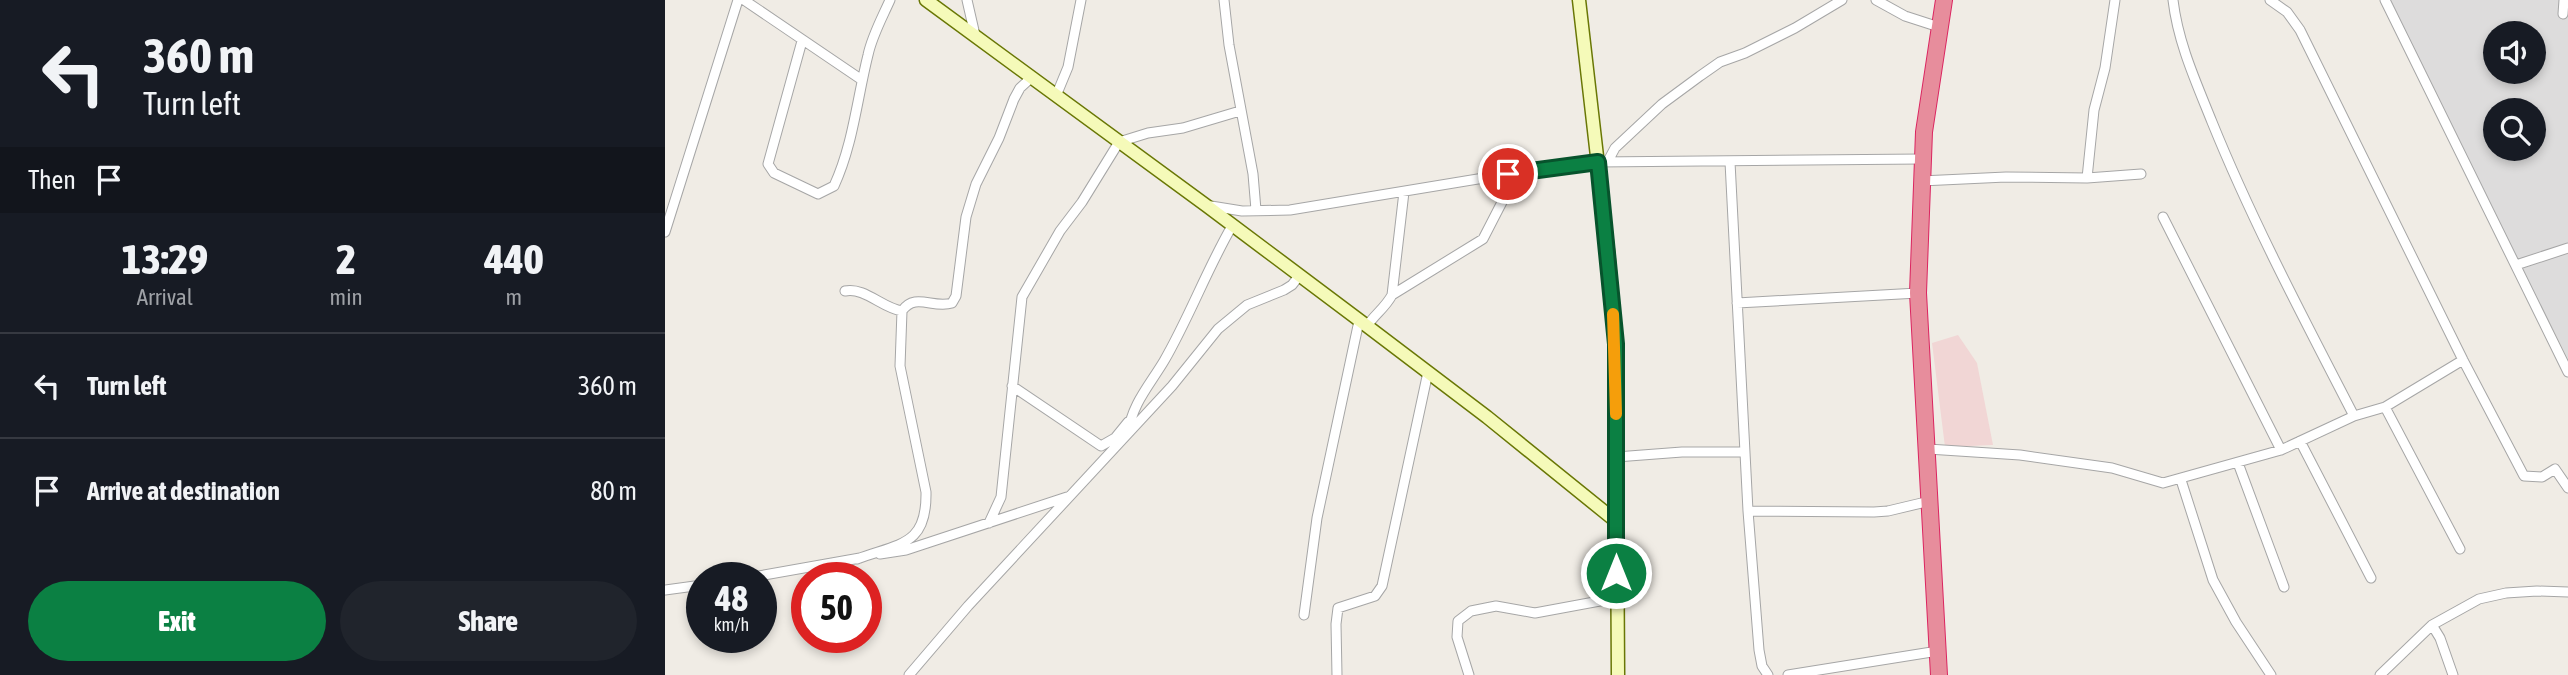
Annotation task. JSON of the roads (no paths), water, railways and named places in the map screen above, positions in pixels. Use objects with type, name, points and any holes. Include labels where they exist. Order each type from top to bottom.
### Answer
[{"type":"highway","points":[[1939,675],[1918,293],[1924,132],[1944,0]]},
{"type":"street","points":[[665,232],[738,0]]},
{"type":"street","points":[[744,0],[862,80]]},
{"type":"street","points":[[802,41],[768,164],[774,173],[818,194],[834,187],[851,137],[868,52],[890,0]]},
{"type":"street","points":[[926,0],[1363,323],[1539,458],[1617,522]]},
{"type":"street","points":[[967,0],[975,35]]},
{"type":"street","points":[[1056,96],[1068,67],[1081,0]]},
{"type":"street","points":[[1224,0],[1240,111],[1253,174],[1256,210]]},
{"type":"street","points":[[1579,0],[1603,161],[1616,344],[1618,675]]},
{"type":"street","points":[[1603,161],[1662,104],[1720,62],[1745,53],[1795,28],[1842,0]]},
{"type":"street","points":[[1877,0],[1905,16],[1939,27]]},
{"type":"street","points":[[2087,178],[2094,110],[2105,68],[2115,0]]},
{"type":"street","points":[[2172,0],[2175,22],[2190,68],[2225,153],[2262,237],[2354,416]]},
{"type":"street","points":[[2270,0],[2287,12],[2300,30],[2463,360],[2524,476],[2542,477],[2555,469],[2568,488]]},
{"type":"street","points":[[2385,0],[2568,372]]},
{"type":"street","points":[[2564,0],[2564,14]]},
{"type":"street","points":[[857,559],[917,535],[923,524],[926,510],[920,454],[900,366],[902,311],[910,302],[916,300],[943,306],[952,303],[966,217],[976,184],[999,138],[1014,99],[1020,88],[1032,77]]},
{"type":"street","points":[[989,523],[1001,497],[1022,297],[1026,289],[1119,142],[1148,133],[1183,128],[1240,111]]},
{"type":"street","points":[[1207,206],[1242,212],[1290,210],[1603,161],[1922,159]]},
{"type":"street","points":[[1730,162],[1748,511],[1759,650],[1762,666],[1768,675]]},
{"type":"street","points":[[1392,295],[1483,239],[1517,173]]},
{"type":"street","points":[[1921,181],[2006,177],[2087,178],[2141,174]]},
{"type":"street","points":[[1304,615],[1317,518],[1363,323],[1386,307],[1392,295],[1404,192]]},
{"type":"street","points":[[2164,217],[2281,450]]},
{"type":"street","points":[[1127,435],[1135,405],[1164,361],[1213,259],[1232,226]]},
{"type":"street","points":[[2516,265],[2568,248]]},
{"type":"street","points":[[909,675],[968,606],[1196,359],[1205,342],[1247,304],[1284,290],[1299,276]]},
{"type":"street","points":[[845,291],[855,291],[902,311]]},
{"type":"street","points":[[1737,303],[1918,293]]},
{"type":"street","points":[[1928,449],[2020,455],[2099,466],[2163,483],[2281,450],[2354,416],[2385,407],[2463,360]]},
{"type":"street","points":[[1337,675],[1338,608],[1375,596],[1382,586],[1428,373]]},
{"type":"street","points":[[1012,386],[1101,446],[1115,438],[1129,421]]},
{"type":"street","points":[[2385,407],[2459,549]]},
{"type":"street","points":[[2300,441],[2371,578]]},
{"type":"street","points":[[1616,457],[1682,452],[1745,452]]},
{"type":"street","points":[[2238,463],[2284,587]]},
{"type":"street","points":[[2181,480],[2213,580],[2236,622],[2271,675]]},
{"type":"street","points":[[777,573],[906,550],[1071,495]]},
{"type":"street","points":[[1748,511],[1874,512],[1930,501]]},
{"type":"street","points":[[665,590],[686,587]]},
{"type":"street","points":[[2380,675],[2431,625],[2479,599],[2537,590],[2568,592]]},
{"type":"street","points":[[1469,675],[1457,637],[1458,621],[1471,611],[1496,606],[1535,613],[1616,598]]},
{"type":"street","points":[[2431,625],[2440,638],[2453,675]]},
{"type":"street","points":[[1789,675],[1938,651]]}]
